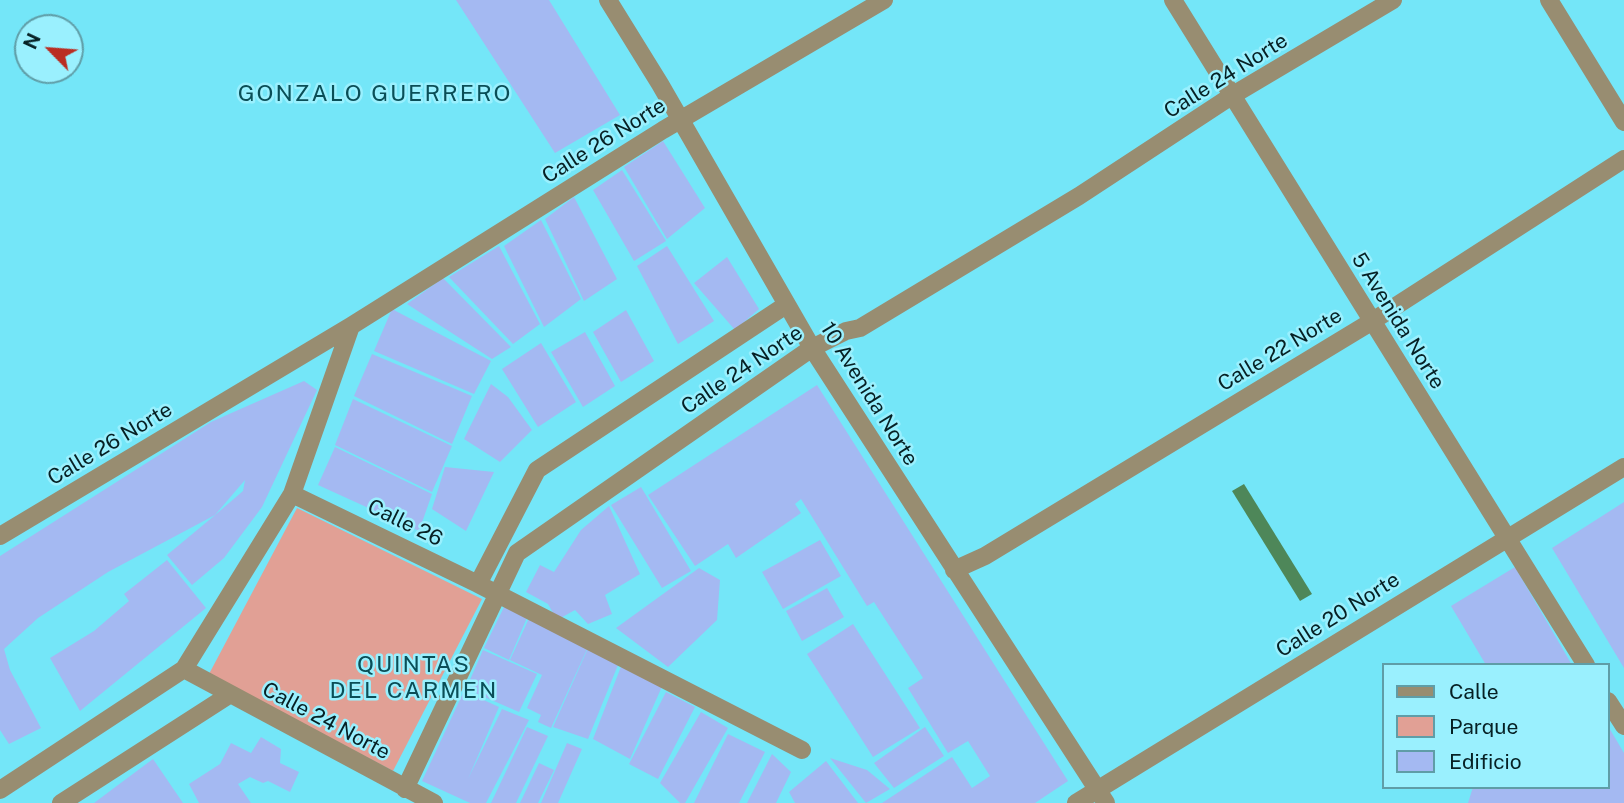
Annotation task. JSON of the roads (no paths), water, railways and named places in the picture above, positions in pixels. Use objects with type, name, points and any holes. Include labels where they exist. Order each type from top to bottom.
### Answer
[{"type":"street","name":"10 Avenida Norte","points":[[608,0],[681,120],[812,348],[1101,797]]},
{"type":"street","name":"Calle 26 Norte","points":[[0,536],[351,326],[681,120],[884,0]]},
{"type":"street","name":"5 Avenida Norte","points":[[1172,0],[1585,663]]},
{"type":"street","name":"Calle 24 Norte","points":[[184,669],[405,789],[517,553],[812,348],[845,331],[860,328],[1056,210],[1233,95],[1393,0]]},
{"type":"street","points":[[1549,0],[1624,122]]},
{"type":"street","name":"Calle 22 Norte","points":[[954,570],[985,556],[1371,322],[1624,159]]},
{"type":"street","name":"Calle 24 Norte","points":[[478,584],[537,470],[786,305]]},
{"type":"street","points":[[0,790],[184,669],[292,494],[351,326]]},
{"type":"street","name":"Calle 20 Norte","points":[[1076,803],[1101,797],[1124,774],[1624,467]]},
{"type":"street","name":"Calle 26","points":[[292,494],[498,594],[802,750]]},
{"type":"street","name":"Calle 24 Norte","points":[[61,803],[229,695]]},
{"type":"street","points":[[1610,704],[1624,726]]},
{"type":"street","points":[[405,789],[434,803]]},
{"type":"district","name":"GONZALO GUERRERO","points":[[375,94]]},
{"type":"district","name":"QUINTAS DEL CARMEN","points":[[414,678]]}]
